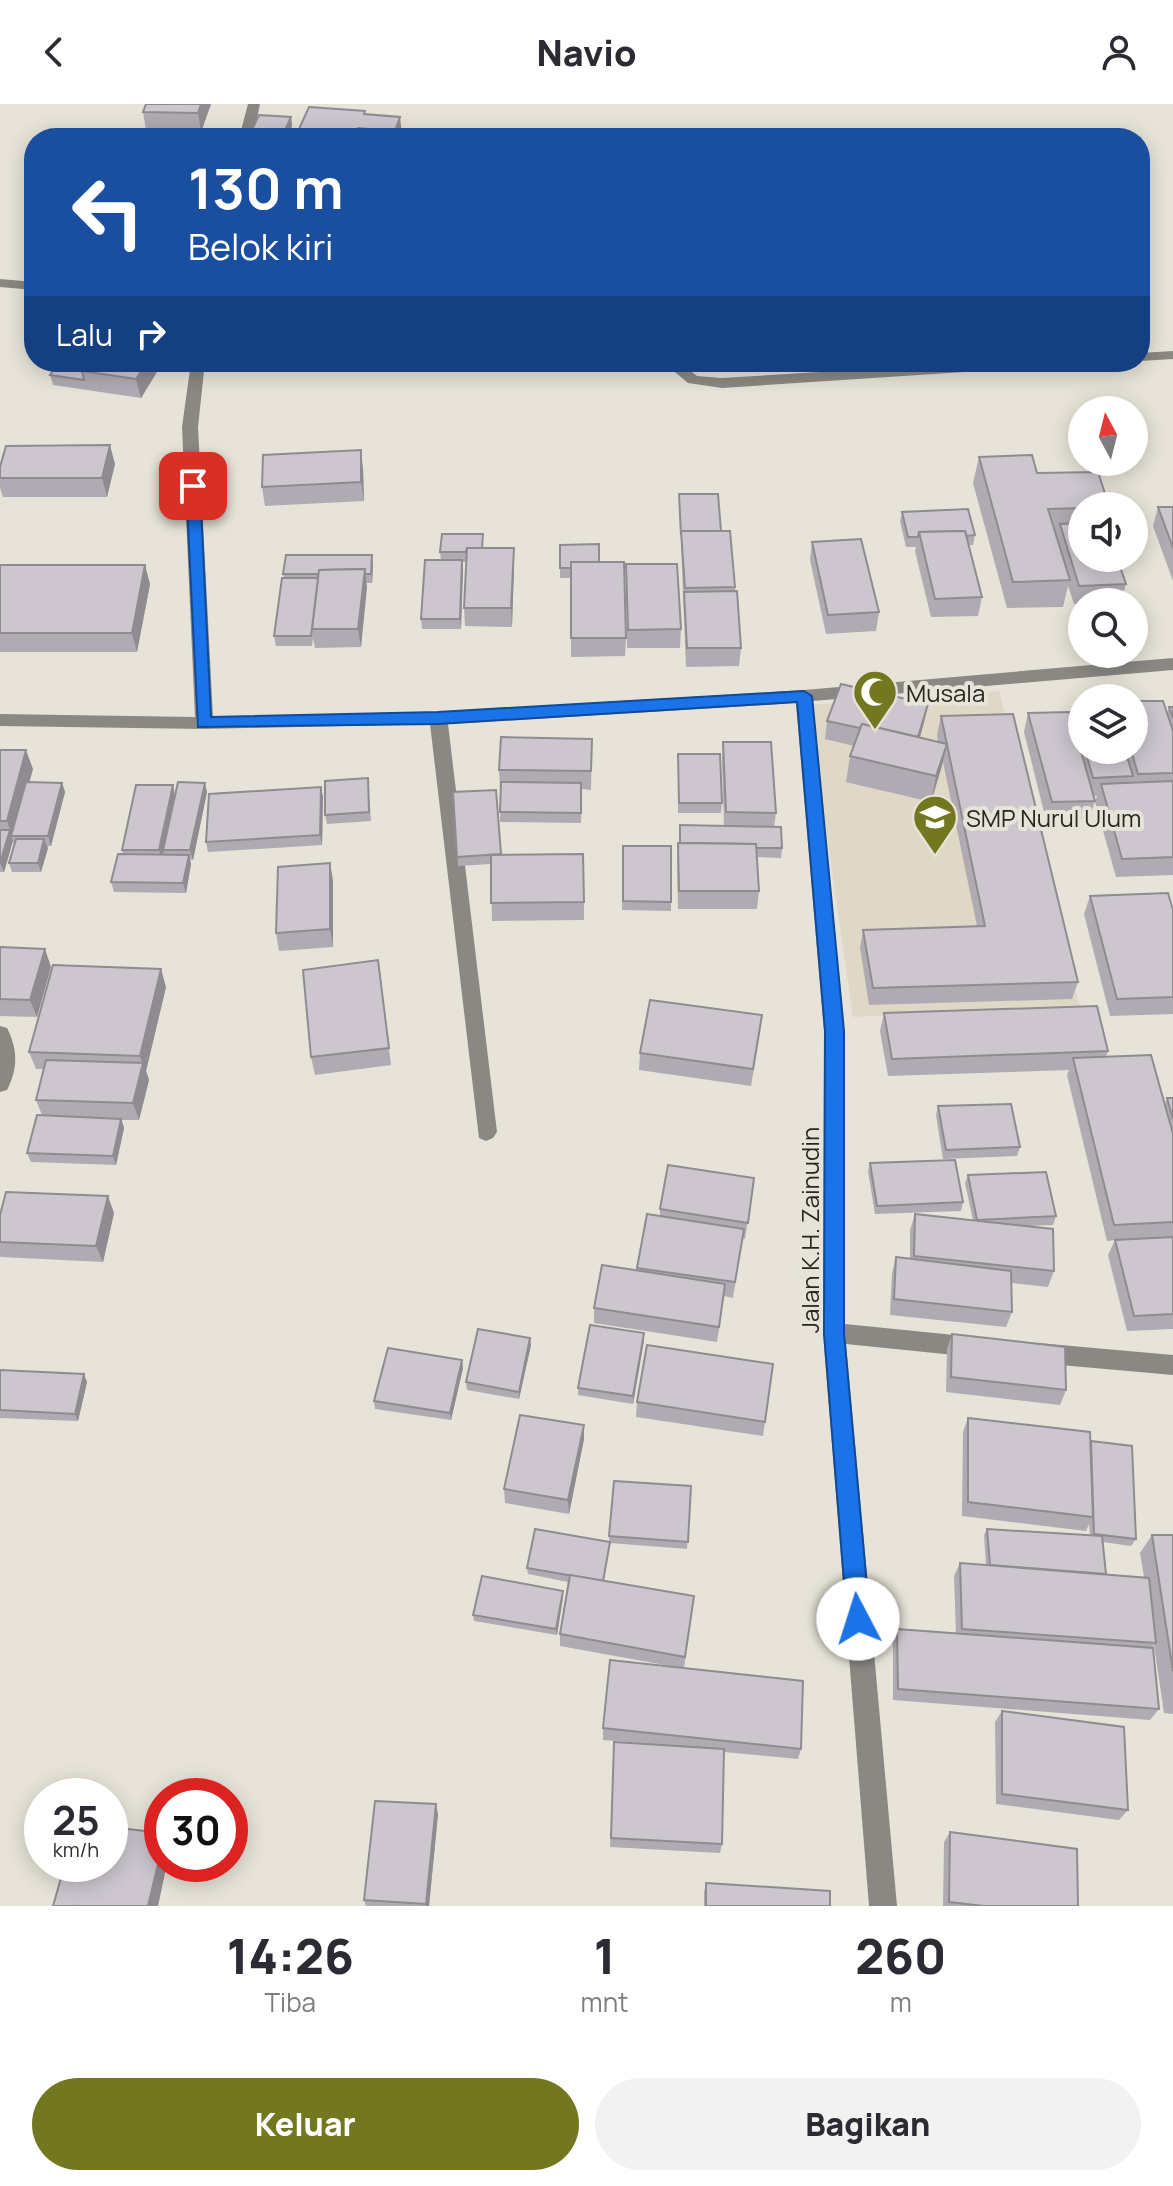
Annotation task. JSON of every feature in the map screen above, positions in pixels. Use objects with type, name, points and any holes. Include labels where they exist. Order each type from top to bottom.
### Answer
[{"type":"street","points":[[248,128],[254,104]]},
{"type":"street","points":[[0,283],[24,285]]},
{"type":"street","points":[[1150,356],[1173,355]]},
{"type":"street","points":[[197,372],[190,427],[204,723]]},
{"type":"street","points":[[683,372],[693,380],[722,383],[897,372]]},
{"type":"street","points":[[0,720],[204,723],[438,718],[804,696],[1173,664]]},
{"type":"street","name":"Jalan K.H. Zainudin","points":[[804,696],[834,1031],[834,1333],[883,1906]]},
{"type":"street","points":[[438,718],[486,1132]]},
{"type":"street","points":[[0,1034],[7,1056],[0,1084]]},
{"type":"street","points":[[834,1333],[1173,1365]]},
{"type":"shaded area","name":"SMP Nurul Ulum","points":[[999,691],[1080,1007],[853,1017],[808,705]]},
{"type":"building","points":[[146,104],[201,104],[198,113],[143,112]]},
{"type":"building","points":[[309,107],[400,117],[396,128],[299,128]]},
{"type":"building","points":[[259,115],[291,117],[286,128],[253,128]]},
{"type":"building","points":[[52,372],[82,372],[84,380],[50,375]]},
{"type":"building","points":[[89,372],[141,372],[136,379]]},
{"type":"building","points":[[110,445],[102,478],[0,478],[6,446]]},
{"type":"building","points":[[361,450],[361,482],[262,487],[263,455]]},
{"type":"building","points":[[1032,455],[1037,473],[1099,476],[1104,492],[1068,492],[1068,508],[1048,509],[1070,580],[1013,582],[979,457]]},
{"type":"building","points":[[679,494],[718,494],[721,531],[681,531],[681,535]]},
{"type":"building","points":[[1158,507],[1173,507],[1173,548]]},
{"type":"building","points":[[968,509],[975,535],[966,536],[965,531],[919,532],[918,537],[908,537],[902,512]]},
{"type":"building","points":[[1060,524],[1068,524],[1068,550]]},
{"type":"building","points":[[681,531],[730,531],[735,587],[685,588]]},
{"type":"building","points":[[965,531],[982,597],[935,599],[919,532]]},
{"type":"building","points":[[442,534],[483,534],[482,548],[467,548],[466,552],[440,552]]},
{"type":"building","points":[[861,539],[879,612],[828,615],[812,542]]},
{"type":"building","points":[[599,544],[599,562],[571,562],[571,568],[560,568],[560,545]]},
{"type":"building","points":[[467,548],[514,548],[511,608],[464,608]]},
{"type":"building","points":[[286,555],[372,555],[371,574],[365,574],[365,569],[283,574]]},
{"type":"building","points":[[425,560],[462,560],[460,619],[421,619]]},
{"type":"building","points":[[571,562],[624,562],[626,638],[571,638]]},
{"type":"building","points":[[626,564],[677,564],[681,629],[628,630]]},
{"type":"building","points":[[0,565],[145,565],[132,633],[0,633]]},
{"type":"building","points":[[365,569],[358,629],[312,629],[319,570]]},
{"type":"building","points":[[1075,572],[1122,572],[1126,584],[1079,586]]},
{"type":"building","points":[[282,578],[318,578],[311,636],[274,636]]},
{"type":"building","points":[[737,591],[741,648],[687,648],[684,592]]},
{"type":"building","points":[[841,684],[928,704],[918,737],[862,724],[860,728],[827,721]]},
{"type":"building","points":[[1148,701],[1163,701],[1173,731],[1173,773],[1138,774],[1135,764],[1148,764]]},
{"type":"building","points":[[1068,712],[1068,764],[1085,764],[1095,801],[1052,802],[1028,713]]},
{"type":"building","points":[[1013,714],[1078,982],[873,988],[863,930],[985,926],[941,716]]},
{"type":"building","points":[[862,724],[947,744],[936,776],[850,756]]},
{"type":"building","points":[[501,737],[592,739],[591,771],[499,770]]},
{"type":"building","points":[[723,742],[771,742],[776,813],[726,812]]},
{"type":"building","points":[[0,750],[26,750],[7,821],[0,821]]},
{"type":"building","points":[[678,754],[720,754],[722,803],[679,803]]},
{"type":"building","points":[[1089,764],[1129,764],[1133,776],[1093,778]]},
{"type":"building","points":[[368,778],[369,812],[325,815],[325,781]]},
{"type":"building","points":[[1173,781],[1173,857],[1122,859],[1101,784]]},
{"type":"building","points":[[26,782],[62,783],[48,836],[11,836]]},
{"type":"building","points":[[178,782],[205,783],[190,850],[163,850]]},
{"type":"building","points":[[501,782],[581,783],[581,813],[500,812]]},
{"type":"building","points":[[136,785],[173,785],[159,850],[122,850]]},
{"type":"building","points":[[321,787],[320,835],[206,842],[209,794]]},
{"type":"building","points":[[496,790],[501,854],[457,857],[453,792]]},
{"type":"building","points":[[680,825],[781,827],[782,848],[756,848],[756,844],[680,843]]},
{"type":"building","points":[[0,830],[10,830],[0,863]]},
{"type":"building","points":[[16,839],[44,839],[38,863],[9,863]]},
{"type":"building","points":[[678,843],[756,844],[759,891],[679,891]]},
{"type":"building","points":[[623,846],[671,846],[671,902],[623,901]]},
{"type":"building","points":[[118,854],[189,855],[183,883],[111,882]]},
{"type":"building","points":[[583,854],[584,902],[491,903],[491,855]]},
{"type":"building","points":[[330,863],[330,929],[276,933],[278,867]]},
{"type":"building","points":[[1168,893],[1173,910],[1173,997],[1117,999],[1090,896]]},
{"type":"building","points":[[0,947],[45,949],[30,1000],[0,999]]},
{"type":"building","points":[[378,960],[389,1048],[311,1057],[303,970]]},
{"type":"building","points":[[53,965],[161,969],[140,1056],[29,1052]]},
{"type":"building","points":[[650,1000],[762,1015],[753,1069],[640,1053]]},
{"type":"building","points":[[1097,1006],[1108,1051],[892,1059],[884,1013]]},
{"type":"building","points":[[1151,1055],[1173,1134],[1173,1222],[1114,1225],[1073,1058]]},
{"type":"building","points":[[46,1060],[143,1063],[133,1103],[36,1100]]},
{"type":"building","points":[[1167,1098],[1173,1098],[1173,1119]]},
{"type":"building","points":[[1011,1104],[1020,1147],[946,1150],[938,1106]]},
{"type":"building","points":[[37,1115],[121,1119],[113,1156],[27,1153]]},
{"type":"building","points":[[955,1160],[963,1202],[877,1206],[870,1163]]},
{"type":"building","points":[[668,1165],[754,1178],[748,1223],[660,1209]]},
{"type":"building","points":[[1046,1172],[1056,1216],[977,1220],[968,1175]]},
{"type":"building","points":[[6,1192],[108,1196],[96,1246],[0,1242],[0,1215]]},
{"type":"building","points":[[647,1214],[744,1229],[735,1282],[637,1268]]},
{"type":"building","points":[[915,1214],[1053,1229],[1054,1271],[914,1256]]},
{"type":"building","points":[[1173,1237],[1173,1314],[1134,1316],[1115,1240]]},
{"type":"building","points":[[896,1257],[1011,1271],[1012,1312],[894,1299]]},
{"type":"building","points":[[602,1265],[725,1284],[719,1327],[594,1308]]},
{"type":"building","points":[[590,1325],[644,1333],[633,1396],[578,1388]]},
{"type":"building","points":[[478,1329],[530,1338],[519,1392],[466,1382]]},
{"type":"building","points":[[952,1334],[1065,1347],[1066,1390],[951,1377]]},
{"type":"building","points":[[647,1345],[773,1364],[765,1422],[637,1402]]},
{"type":"building","points":[[388,1348],[462,1360],[450,1413],[374,1401]]},
{"type":"building","points":[[0,1370],[84,1374],[75,1414],[0,1410]]},
{"type":"building","points":[[520,1415],[584,1425],[568,1500],[504,1489]]},
{"type":"building","points":[[968,1418],[1090,1432],[1093,1517],[968,1502]]},
{"type":"building","points":[[1091,1441],[1132,1446],[1136,1539],[1094,1534]]},
{"type":"building","points":[[614,1481],[691,1486],[688,1542],[609,1536]]},
{"type":"building","points":[[535,1529],[610,1542],[603,1581],[527,1568]]},
{"type":"building","points":[[987,1529],[1102,1536],[1106,1574],[990,1565]]},
{"type":"building","points":[[1152,1535],[1173,1535],[1173,1671]]},
{"type":"building","points":[[960,1563],[1149,1578],[1156,1643],[962,1629]]},
{"type":"building","points":[[570,1575],[694,1596],[685,1657],[560,1634]]},
{"type":"building","points":[[482,1576],[563,1591],[556,1629],[473,1615]]},
{"type":"building","points":[[897,1629],[1153,1648],[1159,1709],[898,1689]]},
{"type":"building","points":[[610,1660],[803,1681],[801,1749],[603,1728]]},
{"type":"building","points":[[1002,1711],[1124,1727],[1128,1810],[1002,1794]]},
{"type":"building","points":[[614,1742],[724,1749],[722,1844],[611,1838]]},
{"type":"building","points":[[375,1801],[436,1804],[426,1904],[364,1900]]},
{"type":"building","points":[[128,1829],[144,1831],[144,1882],[154,1882],[148,1906],[53,1906],[60,1882],[128,1882]]},
{"type":"building","points":[[950,1832],[1077,1849],[1078,1906],[984,1906],[949,1902]]},
{"type":"building","points":[[706,1883],[830,1891],[830,1906],[706,1906]]},
{"type":"place","name":"Musala","points":[[875,731]]},
{"type":"place","name":"SMP Nurul Ulum","points":[[935,856]]},
{"type":"route","points":[[193,486],[204,723],[438,718],[804,696],[834,1031],[834,1333],[858,1619]]}]
